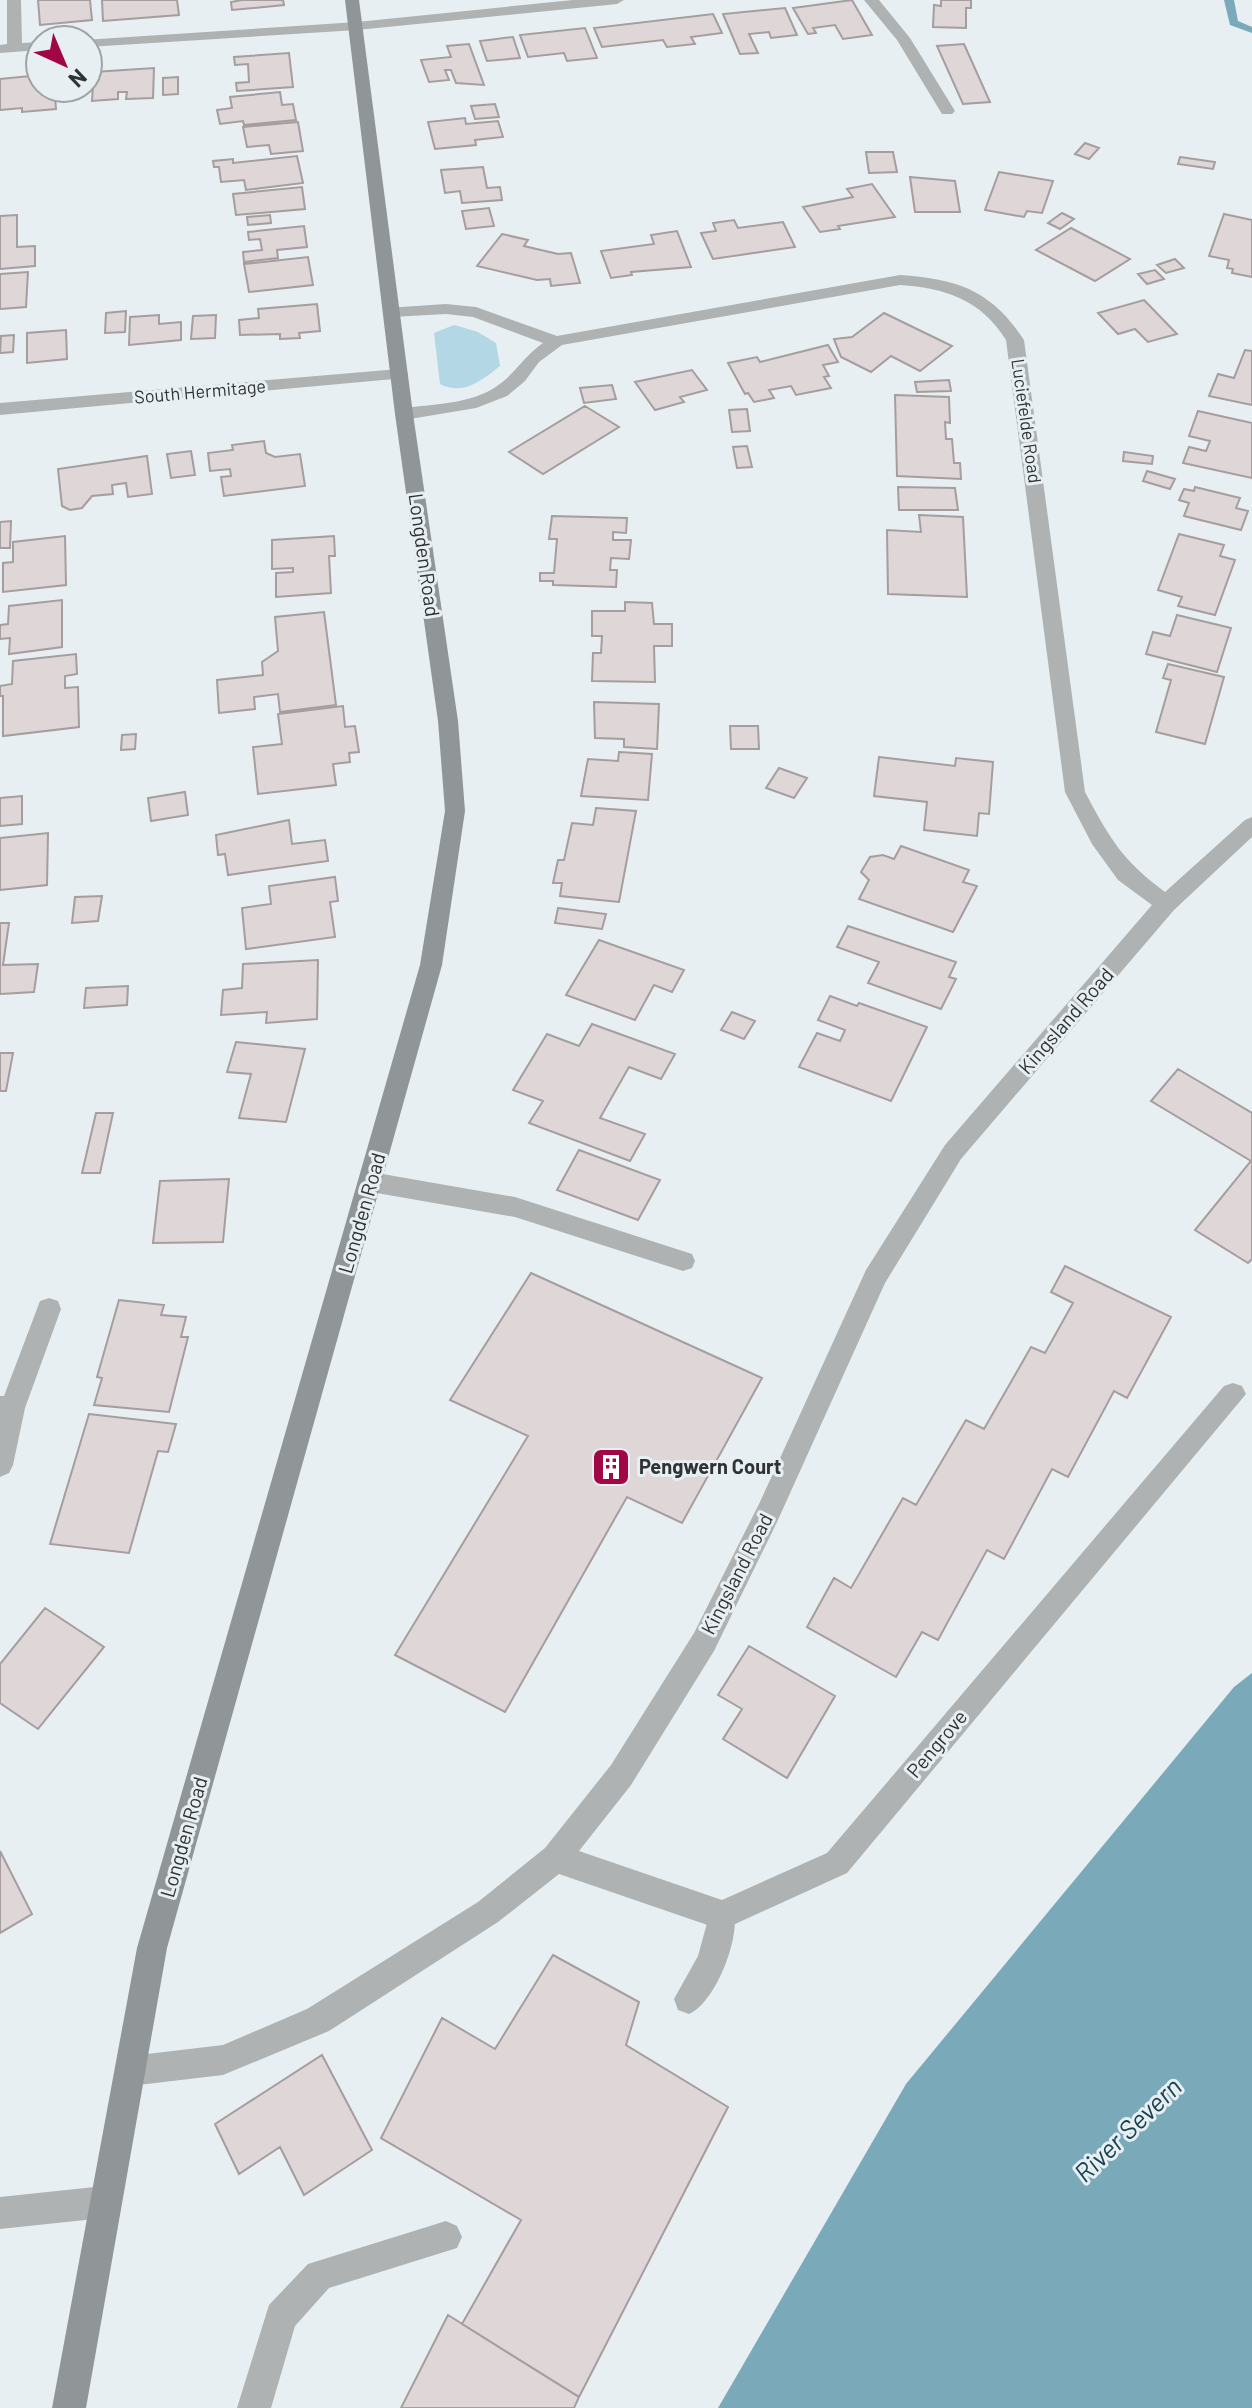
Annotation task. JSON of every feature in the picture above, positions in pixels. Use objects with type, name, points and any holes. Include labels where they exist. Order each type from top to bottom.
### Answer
[{"type":"street","points":[[8,48],[14,0]]},
{"type":"street","name":"Longden Road","points":[[69,2408],[152,1948],[431,965],[455,811],[448,721],[404,414],[352,0]]},
{"type":"street","points":[[104,42],[357,26],[617,0]]},
{"type":"street","points":[[871,0],[903,38],[947,111]]},
{"type":"street","points":[[903,38],[904,6]]},
{"type":"street","name":"Luciefelde Road","points":[[392,312],[446,309],[476,312],[524,332],[557,341],[900,280],[955,287],[1002,318],[1015,340],[1075,792],[1099,838],[1126,874],[1166,904]]},
{"type":"street","points":[[404,414],[476,403],[501,392],[519,377],[533,358],[557,341]]},
{"type":"street","name":"South Hermitage","points":[[0,409],[399,374]]},
{"type":"street","name":"Kingsland Road","points":[[130,2071],[223,2060],[318,2020],[488,1912],[555,1858],[621,1775],[704,1642],[768,1513],[875,1277],[953,1152],[1166,904],[1252,825]]},
{"type":"street","points":[[371,1182],[515,1207],[683,1261]]},
{"type":"street","points":[[0,1465],[6,1408],[49,1309]]},
{"type":"street","name":"Pengrove","points":[[722,1915],[837,1863],[1233,1394]]},
{"type":"street","points":[[555,1858],[722,1915],[712,1961],[689,1999]]},
{"type":"street","points":[[0,2213],[104,2202]]},
{"type":"street","points":[[254,2408],[281,2317],[319,2275],[446,2237]]},
{"type":"shaded area","points":[[454,325],[478,332],[496,343],[500,366],[472,385],[457,388],[440,384],[434,333]]},
{"type":"water","name":"River Severn","points":[[1252,1673],[1252,2408],[718,2408],[906,2084],[1234,1687]]},
{"type":"building","points":[[38,0],[90,0],[92,20],[40,24]]},
{"type":"building","points":[[102,0],[177,0],[179,15],[103,21]]},
{"type":"building","points":[[283,0],[284,5],[232,10],[231,2]]},
{"type":"building","points":[[852,0],[872,35],[843,39],[835,25],[813,28],[816,33],[808,34],[793,8]]},
{"type":"building","points":[[941,0],[971,0],[971,8],[966,8],[966,28],[933,27],[934,5],[941,6]]},
{"type":"building","points":[[785,8],[797,35],[771,38],[769,32],[749,34],[758,53],[740,54],[723,14]]},
{"type":"building","points":[[713,14],[722,33],[691,37],[695,44],[667,47],[663,40],[602,47],[594,28]]},
{"type":"building","points":[[585,28],[597,58],[567,61],[564,53],[528,57],[520,35]]},
{"type":"building","points":[[513,37],[520,58],[487,61],[480,41]]},
{"type":"building","points":[[469,44],[484,85],[456,83],[451,70],[445,70],[449,80],[429,82],[421,60],[451,57],[447,46]]},
{"type":"building","points":[[964,44],[990,102],[963,104],[937,46]]},
{"type":"building","points":[[289,53],[293,87],[237,91],[236,83],[249,82],[248,64],[235,65],[234,57]]},
{"type":"building","points":[[154,68],[153,98],[126,99],[127,92],[118,92],[118,99],[104,100],[104,71]]},
{"type":"building","points":[[24,77],[24,104],[56,104],[56,109],[0,110],[0,79]]},
{"type":"building","points":[[178,77],[178,94],[163,95],[163,78]]},
{"type":"building","points":[[280,92],[282,105],[293,104],[296,120],[220,124],[217,110],[232,108],[230,97]]},
{"type":"building","points":[[495,104],[499,117],[475,119],[471,106]]},
{"type":"building","points":[[465,118],[466,124],[498,121],[503,137],[475,140],[476,145],[435,149],[428,122]]},
{"type":"building","points":[[298,122],[303,151],[271,154],[269,145],[247,147],[243,127]]},
{"type":"building","points":[[1085,143],[1099,148],[1089,159],[1075,154]]},
{"type":"building","points":[[866,152],[893,152],[897,172],[869,173]]},
{"type":"building","points":[[297,156],[303,183],[246,190],[244,180],[221,182],[219,167],[214,167],[213,161],[233,159],[233,163]]},
{"type":"building","points":[[1180,157],[1215,162],[1213,169],[1178,164]]},
{"type":"building","points":[[483,167],[487,188],[500,187],[502,200],[462,203],[460,191],[445,193],[441,170]]},
{"type":"building","points":[[999,172],[1053,181],[1042,213],[1027,211],[1024,217],[985,210]]},
{"type":"building","points":[[910,177],[955,181],[960,212],[915,212]]},
{"type":"building","points":[[872,184],[895,217],[820,232],[803,207],[853,197],[847,189]]},
{"type":"building","points":[[302,187],[305,209],[236,215],[233,194]]},
{"type":"building","points":[[489,208],[494,226],[466,229],[462,211]]},
{"type":"building","points":[[1062,213],[1074,219],[1060,229],[1048,223]]},
{"type":"building","points":[[1224,214],[1252,220],[1252,277],[1232,273],[1233,269],[1227,268],[1229,260],[1209,256]]},
{"type":"building","points":[[17,215],[17,247],[35,246],[35,266],[0,269],[0,216]]},
{"type":"building","points":[[270,215],[271,223],[248,225],[247,217]]},
{"type":"building","points":[[734,220],[738,228],[783,222],[795,247],[713,259],[701,233],[716,231],[713,223]]},
{"type":"building","points":[[304,226],[307,247],[277,250],[278,258],[244,262],[243,252],[262,250],[260,239],[249,240],[248,232]]},
{"type":"building","points":[[1071,228],[1130,259],[1095,281],[1036,250]]},
{"type":"building","points":[[677,231],[691,267],[631,272],[632,275],[611,278],[601,251],[654,244],[651,235]]},
{"type":"building","points":[[502,234],[528,240],[524,246],[558,254],[571,253],[580,283],[551,286],[550,279],[537,280],[477,266]]},
{"type":"building","points":[[308,257],[313,285],[249,292],[244,264]]},
{"type":"building","points":[[1175,259],[1184,268],[1166,273],[1157,265]]},
{"type":"building","points":[[1155,270],[1164,279],[1147,284],[1138,274]]},
{"type":"building","points":[[28,272],[26,307],[0,309],[0,274]]},
{"type":"building","points":[[1144,300],[1177,334],[1148,342],[1135,329],[1118,334],[1098,313]]},
{"type":"building","points":[[317,304],[320,331],[299,333],[300,338],[280,339],[280,334],[240,335],[239,320],[259,318],[258,309]]},
{"type":"building","points":[[126,311],[125,332],[105,333],[106,313]]},
{"type":"building","points":[[884,313],[952,346],[920,371],[891,356],[871,372],[841,357],[834,339],[852,337]]},
{"type":"building","points":[[159,315],[159,324],[181,322],[181,340],[129,345],[130,317]]},
{"type":"building","points":[[216,315],[215,338],[191,339],[193,316]]},
{"type":"building","points":[[66,330],[67,359],[27,363],[27,333]]},
{"type":"building","points":[[14,335],[13,352],[0,353],[1,336]]},
{"type":"building","points":[[828,345],[838,362],[823,365],[829,376],[824,377],[831,388],[796,395],[791,386],[769,390],[774,398],[754,402],[748,393],[745,394],[728,363],[757,357],[760,362]]},
{"type":"building","points":[[1245,350],[1252,351],[1252,405],[1209,396],[1218,374],[1234,378]]},
{"type":"building","points":[[692,370],[707,390],[680,397],[684,402],[655,410],[635,382]]},
{"type":"building","points":[[949,380],[951,391],[917,392],[915,382]]},
{"type":"building","points":[[612,385],[616,399],[584,403],[580,388]]},
{"type":"building","points":[[895,395],[949,397],[950,423],[945,422],[946,439],[952,439],[954,463],[960,463],[961,479],[897,476]]},
{"type":"building","points":[[585,406],[619,427],[543,474],[509,452]]},
{"type":"building","points":[[747,409],[750,431],[732,432],[729,410]]},
{"type":"building","points":[[1198,411],[1252,423],[1252,478],[1183,463],[1189,447],[1206,451],[1210,441],[1189,436]]},
{"type":"building","points":[[264,441],[266,453],[275,457],[300,454],[305,486],[224,496],[221,477],[231,476],[230,469],[210,471],[208,453],[233,450],[232,445]]},
{"type":"building","points":[[747,446],[752,467],[737,468],[733,447]]},
{"type":"building","points":[[191,451],[195,475],[171,478],[167,454]]},
{"type":"building","points":[[1124,452],[1153,456],[1152,464],[1123,461]]},
{"type":"building","points":[[147,456],[152,494],[128,497],[126,483],[112,485],[113,494],[92,496],[82,508],[70,510],[62,506],[58,469]]},
{"type":"building","points":[[1147,471],[1175,479],[1170,489],[1143,481]]},
{"type":"building","points":[[898,487],[955,488],[958,510],[899,510]]},
{"type":"building","points":[[1195,487],[1240,498],[1236,508],[1248,511],[1241,530],[1184,516],[1189,503],[1179,500],[1184,489],[1194,491]]},
{"type":"building","points":[[919,515],[963,517],[967,597],[888,594],[887,530],[921,532]]},
{"type":"building","points":[[552,516],[627,518],[626,533],[613,532],[613,540],[631,540],[629,559],[611,558],[610,570],[617,570],[616,587],[553,585],[553,581],[540,581],[540,573],[554,573],[557,539],[549,539]]},
{"type":"building","points":[[11,521],[10,548],[0,548],[0,522]]},
{"type":"building","points":[[1179,534],[1224,545],[1220,556],[1235,560],[1215,615],[1178,606],[1182,597],[1158,590]]},
{"type":"building","points":[[65,536],[66,585],[3,592],[3,563],[13,562],[13,542]]},
{"type":"building","points":[[334,536],[335,556],[329,556],[331,593],[276,597],[276,573],[293,572],[293,568],[272,569],[272,540]]},
{"type":"building","points":[[62,600],[62,647],[9,654],[10,638],[0,639],[0,625],[8,624],[9,606]]},
{"type":"building","points":[[625,602],[652,603],[654,624],[672,624],[672,646],[654,646],[655,682],[592,681],[593,653],[601,653],[602,636],[592,636],[592,611],[625,611]]},
{"type":"building","points":[[324,612],[336,705],[280,712],[278,694],[254,697],[255,709],[219,713],[217,680],[263,675],[262,662],[278,651],[275,617]]},
{"type":"building","points":[[1177,615],[1231,628],[1217,672],[1146,654],[1153,632],[1170,636]]},
{"type":"building","points":[[76,654],[77,674],[65,676],[65,688],[78,687],[79,727],[3,736],[0,686],[12,684],[13,661]]},
{"type":"building","points":[[1168,664],[1224,677],[1205,744],[1156,732],[1171,680],[1163,678]]},
{"type":"building","points":[[594,702],[659,704],[657,749],[624,747],[624,739],[595,738]]},
{"type":"building","points":[[343,706],[345,727],[355,726],[359,752],[349,753],[350,762],[333,764],[336,785],[258,794],[253,747],[282,744],[278,714]]},
{"type":"building","points":[[730,726],[758,726],[759,749],[731,749]]},
{"type":"building","points":[[136,734],[135,749],[121,750],[122,735]]},
{"type":"building","points":[[619,752],[652,754],[648,800],[581,796],[588,759],[618,761]]},
{"type":"building","points":[[879,757],[955,766],[956,758],[993,762],[989,814],[979,813],[977,836],[924,830],[927,802],[874,796]]},
{"type":"building","points":[[779,768],[807,778],[794,798],[766,788]]},
{"type":"building","points":[[185,792],[188,815],[151,821],[148,798]]},
{"type":"building","points":[[22,796],[22,824],[0,826],[0,798]]},
{"type":"building","points":[[596,808],[636,811],[619,902],[560,896],[562,883],[553,883],[558,860],[564,860],[572,823],[593,825]]},
{"type":"building","points":[[289,820],[292,844],[325,840],[328,861],[228,875],[225,854],[218,855],[216,835]]},
{"type":"building","points":[[48,833],[47,885],[0,890],[0,838]]},
{"type":"building","points":[[901,846],[969,870],[963,882],[977,886],[953,932],[859,899],[869,880],[861,872],[870,857],[883,855],[894,859]]},
{"type":"building","points":[[335,877],[338,901],[330,902],[335,937],[246,949],[242,908],[271,904],[269,886]]},
{"type":"building","points":[[102,896],[98,921],[72,923],[75,897]]},
{"type":"building","points":[[558,908],[606,914],[602,929],[555,923]]},
{"type":"building","points":[[0,923],[9,923],[3,965],[38,964],[34,992],[0,994]]},
{"type":"building","points":[[848,926],[956,962],[949,977],[956,979],[941,1009],[868,983],[879,962],[837,947]]},
{"type":"building","points":[[599,940],[684,970],[672,992],[654,985],[635,1020],[566,995]]},
{"type":"building","points":[[318,960],[317,1019],[266,1023],[267,1012],[221,1015],[223,990],[242,988],[243,964]]},
{"type":"building","points":[[128,986],[127,1005],[84,1008],[86,988]]},
{"type":"building","points":[[830,996],[927,1027],[891,1101],[799,1067],[817,1033],[840,1041],[845,1030],[818,1020]]},
{"type":"building","points":[[732,1012],[755,1021],[744,1039],[721,1030]]},
{"type":"building","points":[[592,1024],[675,1054],[661,1079],[629,1067],[600,1118],[645,1134],[630,1161],[529,1123],[543,1101],[513,1090],[547,1034],[579,1046]]},
{"type":"building","points":[[236,1042],[305,1049],[286,1122],[239,1118],[251,1074],[227,1072]]},
{"type":"building","points":[[0,1053],[13,1053],[6,1091],[0,1091]]},
{"type":"building","points":[[1178,1069],[1252,1113],[1252,1259],[1248,1263],[1195,1230],[1251,1161],[1151,1101]]},
{"type":"building","points":[[96,1113],[113,1113],[100,1173],[82,1173]]},
{"type":"building","points":[[579,1150],[660,1180],[638,1220],[557,1190]]},
{"type":"building","points":[[229,1179],[223,1242],[153,1243],[160,1181]]},
{"type":"building","points":[[1065,1266],[1171,1317],[1127,1398],[1114,1391],[1068,1477],[1052,1469],[1004,1559],[987,1550],[938,1640],[922,1632],[896,1677],[807,1627],[834,1578],[851,1588],[903,1498],[916,1505],[966,1420],[984,1429],[1031,1347],[1045,1353],[1073,1303],[1051,1292]]},
{"type":"building","name":"Pengwern Court","points":[[531,1273],[762,1378],[682,1523],[627,1497],[505,1712],[395,1655],[528,1436],[450,1400]]},
{"type":"building","points":[[119,1300],[164,1305],[161,1315],[186,1317],[181,1337],[188,1337],[169,1412],[94,1405],[102,1378],[97,1377]]},
{"type":"building","points":[[89,1414],[176,1424],[168,1452],[158,1451],[129,1553],[50,1544]]},
{"type":"building","points":[[45,1608],[104,1647],[38,1729],[0,1703],[0,1664]]},
{"type":"building","points":[[749,1646],[835,1696],[787,1778],[723,1739],[742,1709],[718,1695]]},
{"type":"building","points":[[0,1851],[32,1914],[0,1933]]},
{"type":"building","points":[[553,1955],[639,2002],[626,2045],[728,2107],[579,2397],[462,2324],[521,2220],[381,2138],[442,2018],[495,2049]]},
{"type":"building","points":[[322,2055],[372,2150],[304,2195],[280,2147],[239,2174],[215,2124]]},
{"type":"building","points":[[448,2315],[579,2397],[574,2408],[401,2408]]},
{"type":"waterway","points":[[1229,0],[1233,23],[1252,30]]},
{"type":"place","name":"Pengwern Court","points":[[611,1467]]}]
